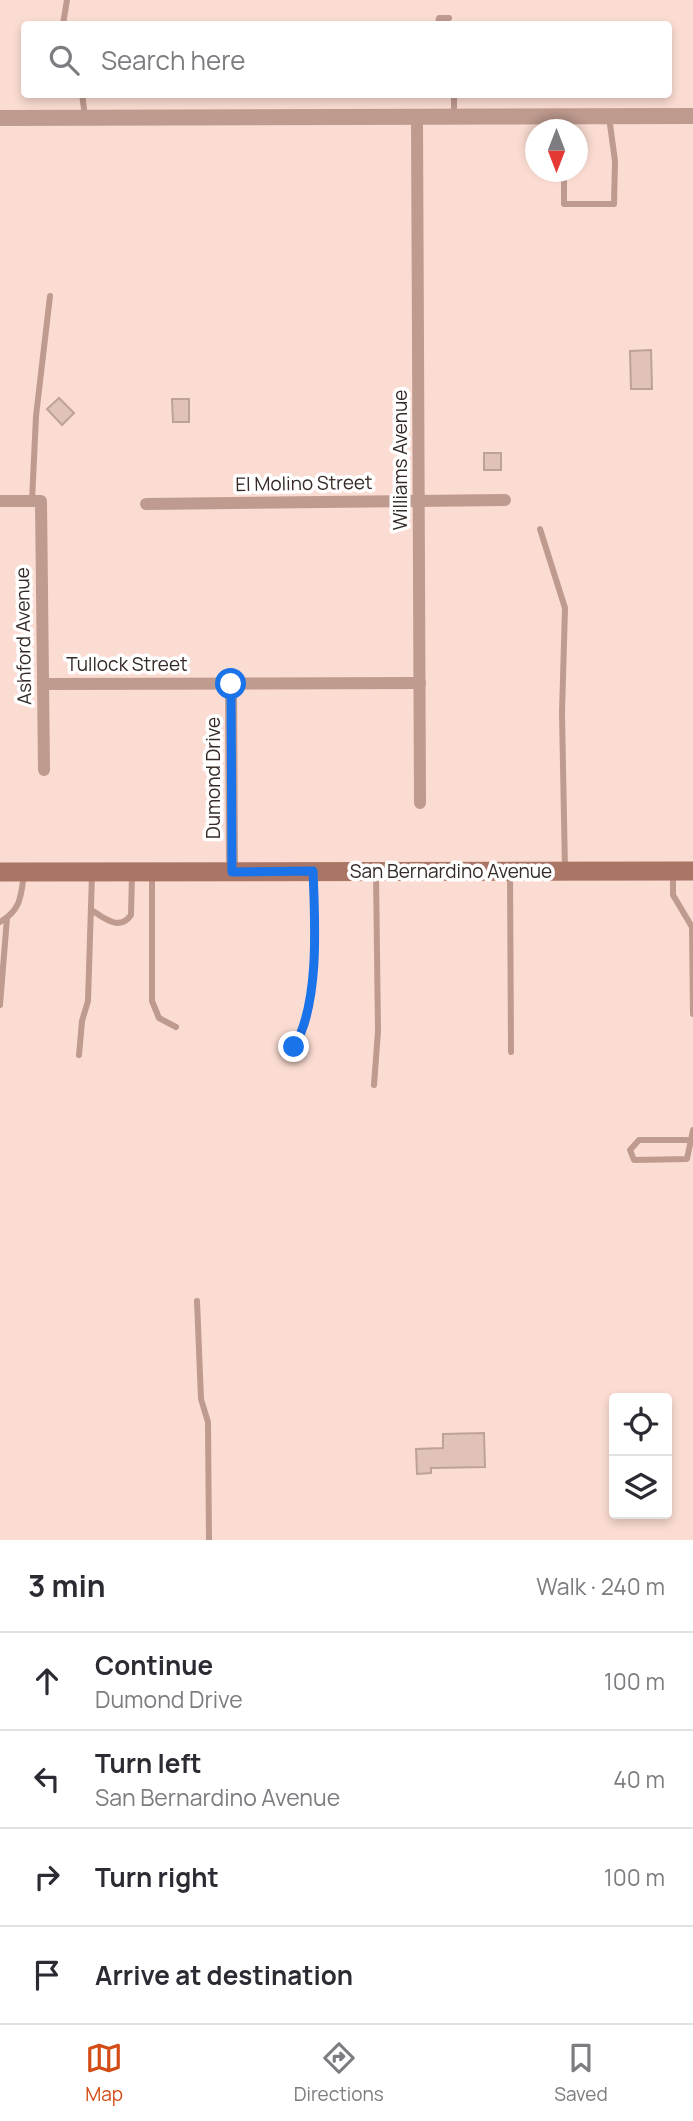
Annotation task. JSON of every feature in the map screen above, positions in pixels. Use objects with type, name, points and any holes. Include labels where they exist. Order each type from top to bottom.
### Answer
[{"type":"main road","name":"San Bernardino Avenue","points":[[0,873],[693,870]]},
{"type":"street","points":[[0,118],[454,116],[525,120]]},
{"type":"street","points":[[588,119],[609,116],[693,116]]},
{"type":"street","name":"Williams Avenue","points":[[417,117],[420,803]]},
{"type":"street","name":"El Molino Street","points":[[146,504],[505,500]]},
{"type":"street","points":[[0,501],[37,501]]},
{"type":"street","name":"Ashford Avenue","points":[[37,501],[44,770]]},
{"type":"street","name":"Tullock Street","points":[[43,684],[420,683]]},
{"type":"street","name":"Dumond Drive","points":[[231,684],[232,872]]},
{"type":"lane","points":[[64,21],[67,0]]},
{"type":"lane","points":[[438,21],[439,18],[449,18]]},
{"type":"lane","points":[[82,98],[85,118]]},
{"type":"lane","points":[[454,98],[454,116]]},
{"type":"lane","points":[[564,182],[564,204],[614,204],[616,172],[609,116]]},
{"type":"lane","points":[[37,501],[36,416],[50,296]]},
{"type":"lane","points":[[540,529],[565,608],[562,713],[565,870]]},
{"type":"lane","points":[[509,870],[510,1052]]},
{"type":"lane","points":[[673,870],[673,895],[692,927],[693,1014]]},
{"type":"lane","points":[[286,1052],[294,1047],[306,1024],[312,968],[313,871]]},
{"type":"lane","points":[[374,1084],[378,1031],[376,871]]},
{"type":"lane","points":[[0,1004],[3,920],[20,904],[25,872]]},
{"type":"lane","points":[[79,1055],[82,1021],[88,1001],[93,911],[92,872]]},
{"type":"lane","points":[[93,911],[112,923],[128,920],[142,872]]},
{"type":"lane","points":[[142,872],[152,1001],[159,1018],[176,1027]]},
{"type":"lane","points":[[692,1140],[639,1140],[630,1150],[634,1160],[687,1159],[692,1140],[693,1130]]},
{"type":"lane","points":[[197,1301],[201,1399],[208,1422],[209,1540]]},
{"type":"building","points":[[651,350],[652,389],[631,389],[630,351]]},
{"type":"building","points":[[59,398],[74,413],[62,425],[47,409]]},
{"type":"building","points":[[172,399],[189,399],[189,422],[173,422]]},
{"type":"building","points":[[484,453],[501,453],[501,470],[484,470]]},
{"type":"building","points":[[484,1433],[485,1467],[431,1468],[431,1473],[417,1474],[416,1449],[443,1448],[443,1434]]},
{"type":"route","points":[[231,684],[232,872],[313,871],[312,968],[306,1024],[294,1047]]}]
